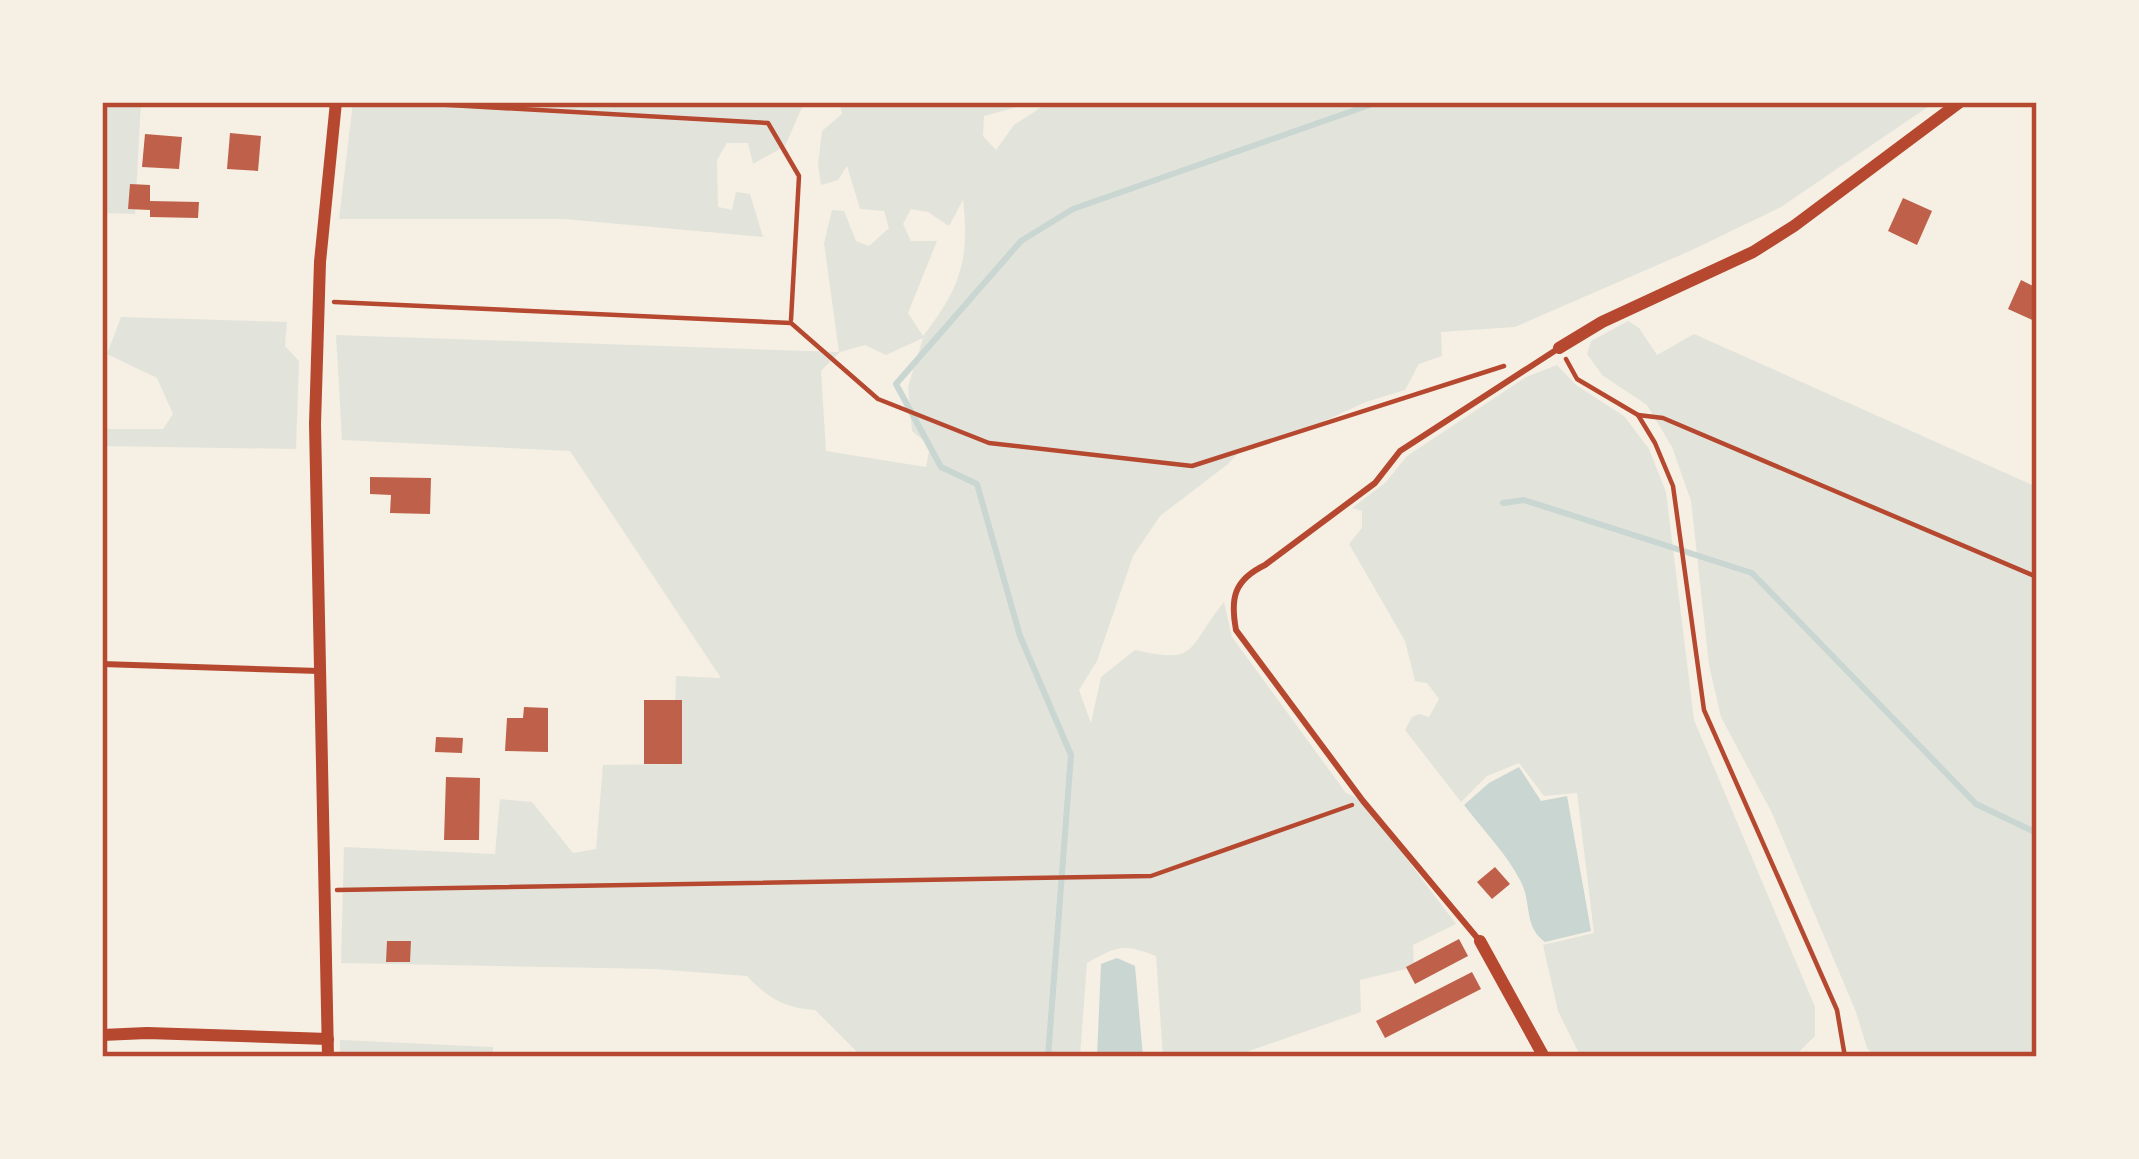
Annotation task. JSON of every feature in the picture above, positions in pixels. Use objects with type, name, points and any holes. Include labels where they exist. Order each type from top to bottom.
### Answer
[{"type":"street","points":[[328,1057],[315,424],[319,302],[336,102]]},
{"type":"street","points":[[1559,348],[1602,322],[1702,279],[1767,243],[1960,102]]},
{"type":"street","points":[[1480,940],[1544,1057]]},
{"type":"street","points":[[102,1035],[328,1039]]},
{"type":"lane","points":[[1480,940],[1363,801],[1237,630],[1232,606],[1236,586],[1375,483],[1400,451],[1559,348]]},
{"type":"lane","points":[[102,664],[319,671]]},
{"type":"path","points":[[398,102],[768,123],[799,176],[791,322]]},
{"type":"path","points":[[319,302],[791,322],[878,399],[988,443],[1192,466],[1516,362]]},
{"type":"path","points":[[1559,348],[1577,379],[1638,415],[1663,418],[2037,577]]},
{"type":"path","points":[[1638,415],[1673,486],[1705,710],[1838,1010],[1845,1057]]},
{"type":"path","points":[[322,890],[1151,876],[1363,801]]},
{"type":"shaded area","points":[[102,102],[141,102],[135,214],[102,213]]},
{"type":"shaded area","points":[[353,102],[803,105],[785,146],[753,164],[748,143],[727,143],[717,160],[718,207],[732,210],[736,192],[750,194],[763,237],[564,219],[339,219]]},
{"type":"shaded area","points":[[839,102],[1018,102],[1014,108],[984,116],[983,136],[996,150],[1014,125],[1049,102],[1935,102],[1781,207],[1692,250],[1515,327],[1441,332],[1442,356],[1419,364],[1405,390],[1298,433],[1245,446],[1160,516],[1133,556],[1097,661],[1079,690],[1091,723],[1101,677],[1135,650],[1182,654],[1224,602],[1232,637],[1346,793],[1363,801],[1456,924],[1413,945],[1414,967],[1360,980],[1361,1012],[1249,1051],[1250,1057],[1163,1057],[1156,956],[1120,948],[1087,963],[1080,1057],[858,1057],[815,1010],[777,1001],[747,976],[654,969],[341,963],[344,847],[495,854],[500,799],[532,802],[573,853],[596,849],[603,765],[673,764],[676,676],[721,678],[570,451],[342,440],[336,335],[839,352],[824,243],[832,210],[844,211],[856,241],[869,246],[889,228],[884,211],[860,209],[847,166],[838,180],[821,185],[822,131],[842,114]],"holes":[[[963,200],[965,240],[960,272],[923,336],[908,313],[937,241],[911,241],[903,224],[911,209],[928,212],[949,226]],[[923,338],[908,387],[912,431],[930,446],[926,467],[826,451],[821,371],[840,352],[865,345],[886,355]]]},
{"type":"shaded area","points":[[121,317],[287,322],[285,346],[299,361],[296,449],[102,446],[102,429],[163,429],[173,414],[157,378],[107,354]]},
{"type":"shaded area","points":[[1628,321],[1639,328],[1657,355],[1694,334],[2037,487],[2037,1057],[1875,1057],[1867,1048],[1772,813],[1721,717],[1709,665],[1691,501],[1672,447],[1647,405],[1602,375],[1587,354],[1591,341]]},
{"type":"shaded area","points":[[1557,365],[1576,385],[1624,416],[1649,449],[1666,492],[1694,720],[1815,1007],[1815,1036],[1794,1057],[1581,1057],[1558,1011],[1543,945],[1594,933],[1577,793],[1544,796],[1519,763],[1487,776],[1461,802],[1405,730],[1412,717],[1429,717],[1439,699],[1427,683],[1415,681],[1405,641],[1349,544],[1362,528],[1362,511],[1352,508],[1386,482],[1407,456],[1526,377]]},
{"type":"shaded area","points":[[1519,767],[1541,801],[1567,796],[1591,931],[1545,942],[1538,936],[1516,872],[1464,805],[1489,783]]},
{"type":"shaded area","points":[[1117,958],[1135,966],[1143,1057],[1097,1057],[1101,964]]},
{"type":"shaded area","points":[[340,1040],[493,1047],[493,1057],[340,1057]]},
{"type":"building","points":[[230,133],[261,136],[258,171],[227,169]]},
{"type":"building","points":[[145,134],[182,137],[179,169],[142,167]]},
{"type":"building","points":[[130,184],[150,185],[150,201],[199,202],[198,218],[150,217],[150,210],[128,209]]},
{"type":"building","points":[[1903,198],[1932,211],[1917,245],[1888,231]]},
{"type":"building","points":[[2021,280],[2037,288],[2037,322],[2008,309]]},
{"type":"building","points":[[370,477],[431,478],[430,514],[390,513],[391,495],[370,494]]},
{"type":"building","points":[[644,700],[682,700],[682,764],[644,764]]},
{"type":"building","points":[[524,707],[548,708],[548,752],[505,751],[507,718],[523,718]]},
{"type":"building","points":[[436,737],[463,738],[462,753],[435,752]]},
{"type":"building","points":[[446,777],[480,778],[479,840],[444,840]]},
{"type":"building","points":[[1495,867],[1510,884],[1492,899],[1477,882]]},
{"type":"building","points":[[1459,939],[1468,956],[1415,984],[1406,967]]},
{"type":"building","points":[[387,941],[411,941],[410,962],[386,962]]},
{"type":"building","points":[[1472,972],[1481,989],[1385,1038],[1376,1021]]},
{"type":"waterway","points":[[1048,1057],[1071,755],[1020,636],[977,484],[941,467],[896,384],[1021,241],[1073,209],[1378,102]]},
{"type":"waterway","points":[[1503,503],[1524,500],[1752,573],[1976,804],[2037,833]]}]
